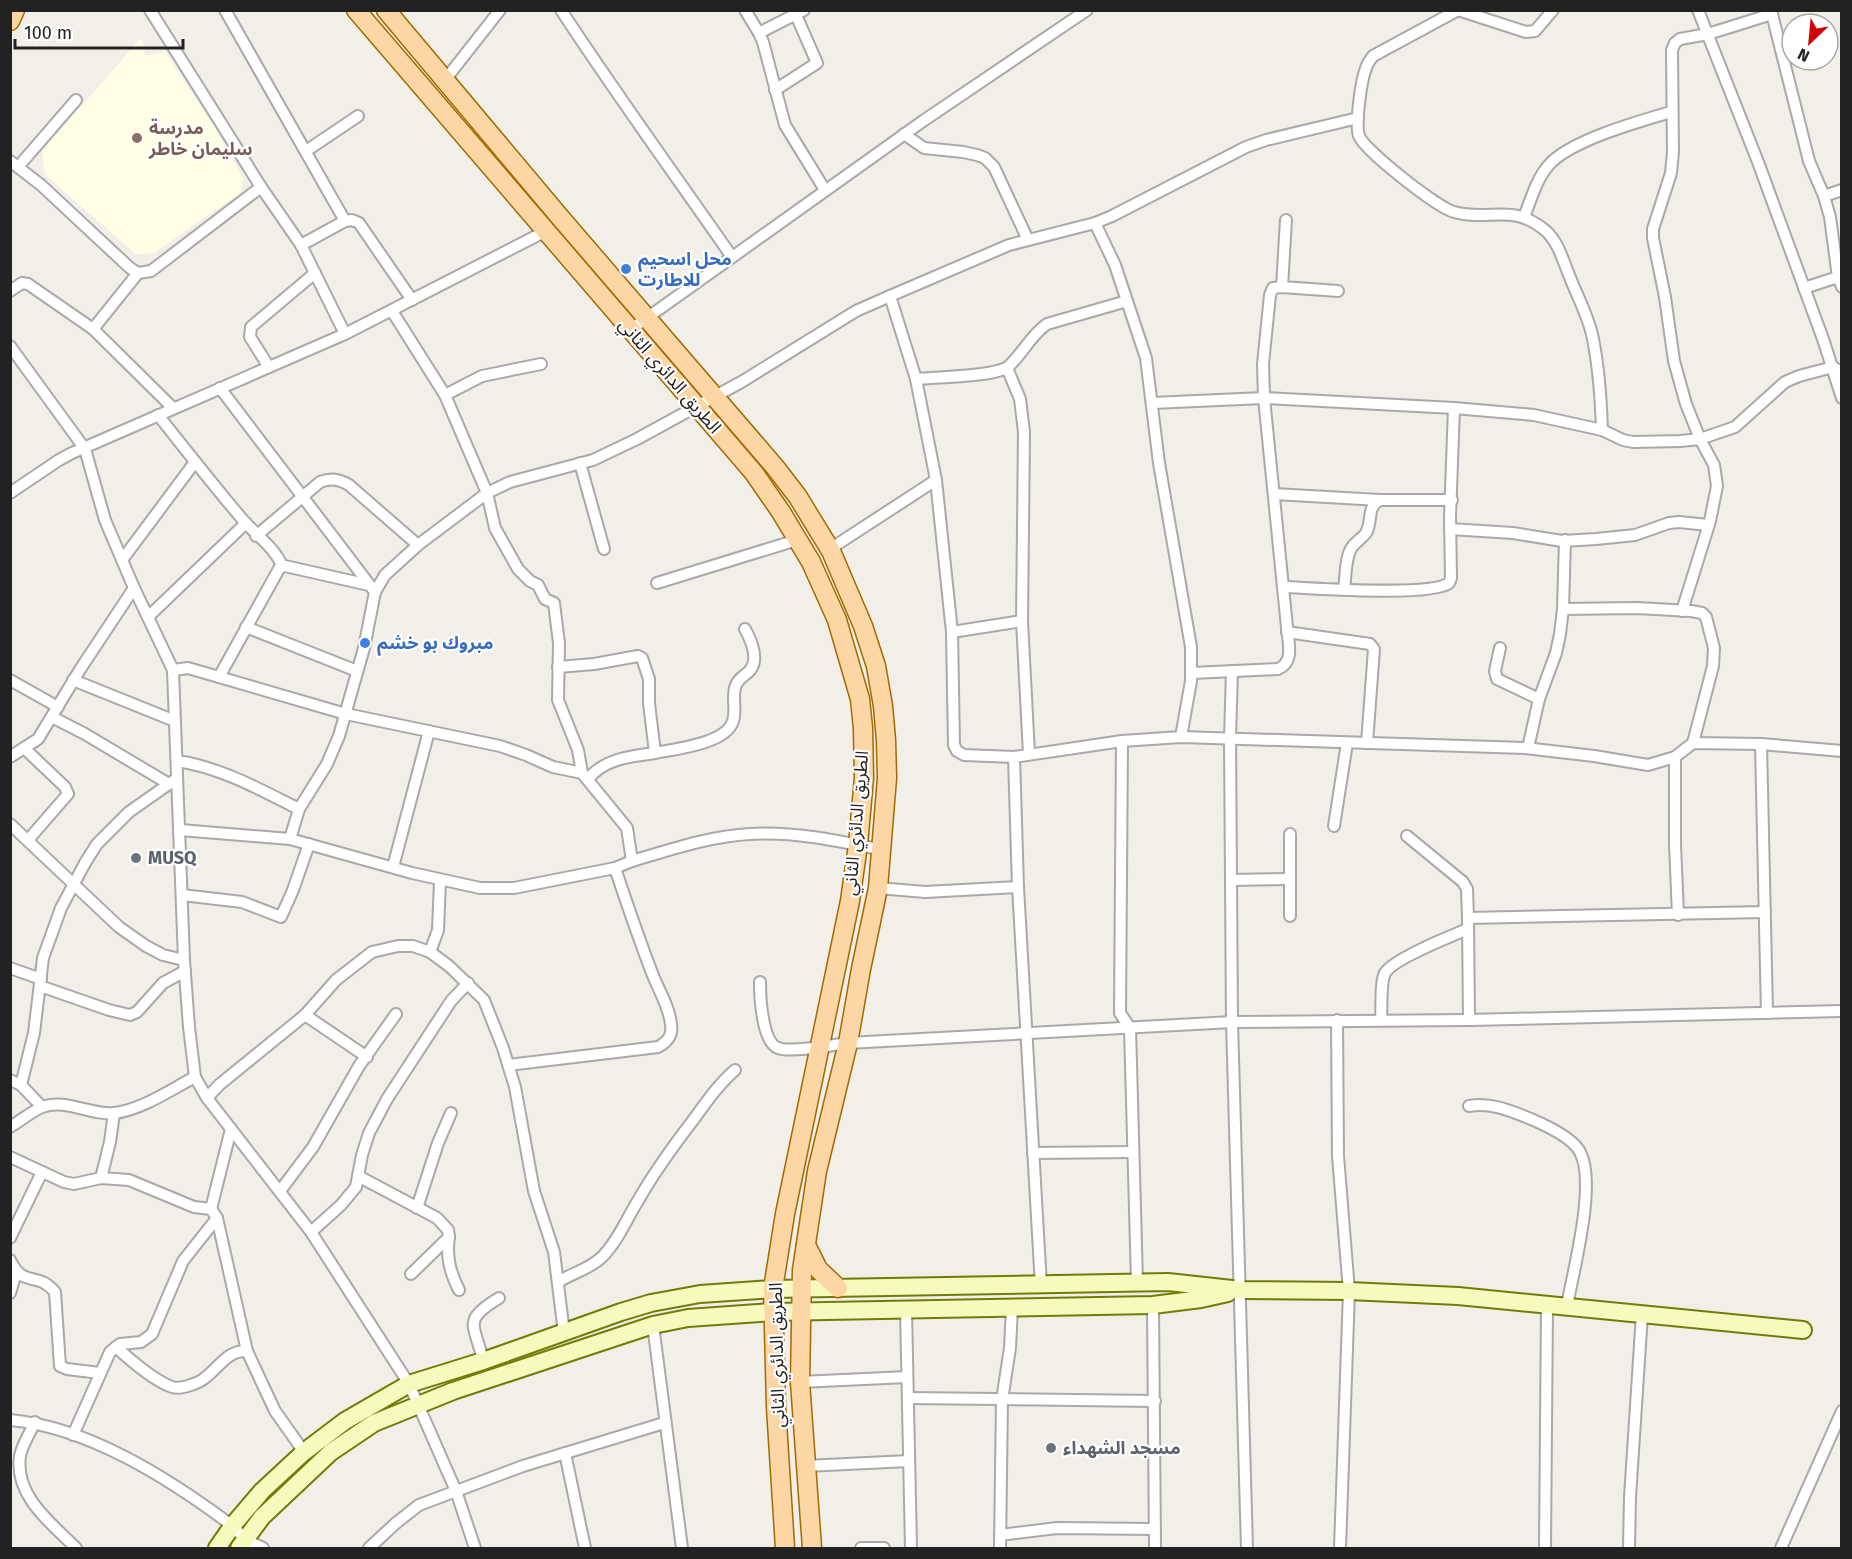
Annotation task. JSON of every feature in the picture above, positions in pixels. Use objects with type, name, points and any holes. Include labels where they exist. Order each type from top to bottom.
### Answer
[{"type":"main road","points":[[10,21],[15,10]]},
{"type":"main road","name":"الطريق الدائري الثاني","points":[[356,10],[754,473],[811,562],[837,620],[860,699],[864,778],[850,901],[785,1214],[773,1289],[776,1407],[785,1548]]},
{"type":"main road","name":"الطريق الدائري الثاني","points":[[386,10],[559,216],[757,444],[798,497],[830,549],[863,626],[876,666],[883,706],[887,778],[878,888],[848,1042],[817,1171],[801,1289],[800,1382],[812,1548]]},
{"type":"main road","points":[[806,1245],[818,1269],[838,1288]]},
{"type":"street","points":[[150,10],[261,187],[301,245],[345,334]]},
{"type":"street","points":[[225,10],[345,221]]},
{"type":"street","points":[[445,80],[500,10]]},
{"type":"street","points":[[561,10],[608,82],[732,257]]},
{"type":"street","points":[[745,10],[759,33],[785,125],[825,190]]},
{"type":"street","points":[[630,330],[904,134],[1086,10]]},
{"type":"street","points":[[1553,10],[1535,31],[1526,32],[1458,10],[1373,56],[1363,76],[1358,118],[1359,134],[1366,146],[1424,195],[1452,212],[1511,214],[1524,217],[1548,232],[1558,247],[1593,338],[1601,401],[1602,430]]},
{"type":"street","points":[[1698,10],[1837,370],[1842,398]]},
{"type":"street","points":[[1682,611],[1708,525],[1717,486],[1714,465],[1700,439],[1686,404],[1674,361],[1665,297],[1653,238],[1653,229],[1671,173],[1673,46],[1680,39],[1708,34],[1771,12],[1809,161],[1830,217],[1840,282],[1804,288]]},
{"type":"street","points":[[759,33],[800,13],[817,63],[775,90]]},
{"type":"street","points":[[76,100],[14,164],[41,185],[138,273],[151,271],[261,187]]},
{"type":"street","points":[[1524,217],[1541,175],[1550,163],[1567,150],[1632,123],[1671,112]]},
{"type":"street","points":[[306,151],[358,116]]},
{"type":"street","points":[[290,839],[299,809],[327,764],[339,736],[357,671],[372,589],[418,545],[487,493],[510,482],[592,460],[637,439],[743,381],[856,311],[890,296],[1009,245],[1095,223],[1112,216],[1246,147],[1358,118]]},
{"type":"street","points":[[904,134],[924,148],[963,152],[985,158],[994,167],[1028,240]]},
{"type":"street","points":[[1824,196],[1842,190]]},
{"type":"street","points":[[301,245],[345,221],[352,220],[359,223],[412,300]]},
{"type":"street","points":[[1282,287],[1286,220]]},
{"type":"street","points":[[1095,223],[1115,265],[1146,358],[1159,463],[1191,647],[1192,673],[1181,737]]},
{"type":"street","points":[[10,493],[59,460],[345,334],[546,231]]},
{"type":"street","points":[[93,329],[138,273]]},
{"type":"street","points":[[269,367],[250,338],[251,327],[315,273]]},
{"type":"street","points":[[10,291],[22,283],[28,284],[93,329],[173,408]]},
{"type":"street","points":[[1192,673],[1278,669],[1283,667],[1289,656],[1264,399],[1263,364],[1270,295],[1274,288],[1282,287],[1338,291]]},
{"type":"street","points":[[890,296],[916,379],[936,480],[952,632],[954,745],[957,751],[964,755],[1014,757],[1122,741],[1181,737],[1528,748],[1648,765],[1675,757],[1694,743],[1761,744],[1842,750]]},
{"type":"street","points":[[916,379],[994,373],[1007,368],[1039,330],[1047,324],[1127,301]]},
{"type":"street","points":[[392,311],[445,395],[487,493],[495,528],[518,569],[530,581],[538,585],[543,596],[554,603],[559,643],[558,700],[578,750],[585,776],[627,828],[632,861]]},
{"type":"street","points":[[10,346],[85,449],[105,520],[173,670],[177,761],[173,782],[180,830],[185,966],[195,1077],[207,1098],[311,1232],[409,1384],[456,1491],[475,1548]]},
{"type":"street","points":[[445,395],[482,376],[541,364]]},
{"type":"street","points":[[1007,368],[1020,399],[1024,432],[1022,621],[1029,754]]},
{"type":"street","points":[[1152,404],[1264,399],[1454,408],[1534,415],[1602,430],[1633,442],[1700,439],[1735,427],[1785,382],[1798,376],[1837,370]]},
{"type":"street","points":[[220,388],[372,589]]},
{"type":"street","points":[[1283,587],[1418,591],[1445,586],[1451,578],[1450,529],[1454,408]]},
{"type":"street","points":[[158,415],[256,536],[277,555],[282,566]]},
{"type":"street","points":[[122,560],[195,462]]},
{"type":"street","points":[[579,464],[604,549]]},
{"type":"street","points":[[256,536],[302,496],[326,480],[340,480],[418,545]]},
{"type":"street","points":[[830,549],[936,480]]},
{"type":"street","points":[[1274,494],[1380,500],[1452,500]]},
{"type":"street","points":[[1344,589],[1348,554],[1366,533],[1372,507],[1380,500]]},
{"type":"street","points":[[148,617],[246,523]]},
{"type":"street","points":[[1450,529],[1513,533],[1565,540],[1635,535],[1669,523],[1708,525]]},
{"type":"street","points":[[657,583],[797,540]]},
{"type":"street","points":[[1528,748],[1539,699],[1556,653],[1563,609],[1565,540]]},
{"type":"street","points":[[219,677],[278,568],[282,566],[372,589]]},
{"type":"street","points":[[10,757],[38,739],[73,680],[134,588]]},
{"type":"street","points":[[1563,609],[1609,607],[1682,611],[1702,613],[1706,617],[1714,648],[1713,666],[1694,743]]},
{"type":"street","points":[[952,632],[1022,621]]},
{"type":"street","points":[[246,627],[357,671]]},
{"type":"street","points":[[173,670],[188,668],[346,714],[500,746],[553,767],[585,776],[629,756],[686,747],[715,738],[729,729],[733,722],[734,688],[740,677],[751,670],[754,661],[752,646],[745,629]]},
{"type":"street","points":[[1287,632],[1370,644],[1374,650],[1367,743]]},
{"type":"street","points":[[1500,648],[1497,679],[1539,699]]},
{"type":"street","points":[[558,667],[594,664],[639,656],[642,658],[649,679],[649,703],[655,753]]},
{"type":"street","points":[[1232,670],[1230,738],[1232,1022],[1247,1548]]},
{"type":"street","points":[[10,680],[86,734],[173,782]]},
{"type":"street","points":[[73,680],[175,721]]},
{"type":"street","points":[[393,867],[429,731]]},
{"type":"street","points":[[1122,741],[1120,1013],[1130,1028],[1137,1282]]},
{"type":"street","points":[[1334,826],[1347,743]]},
{"type":"street","points":[[1761,744],[1767,1013]]},
{"type":"street","points":[[24,748],[65,787],[68,794],[28,840]]},
{"type":"street","points":[[1014,757],[1018,887],[1041,1286]]},
{"type":"street","points":[[1675,757],[1678,915]]},
{"type":"street","points":[[177,761],[214,770],[299,809]]},
{"type":"street","points":[[42,1107],[16,1082],[34,1033],[43,958],[51,932],[73,885],[97,844],[129,812],[173,782]]},
{"type":"street","points":[[10,824],[107,918],[146,946],[185,966]]},
{"type":"street","points":[[180,830],[290,839],[440,881],[480,888],[514,888],[615,868],[686,846],[748,834],[786,833],[882,850]]},
{"type":"street","points":[[1290,834],[1290,916]]},
{"type":"street","points":[[1407,836],[1463,882],[1467,889],[1469,1020]]},
{"type":"street","points":[[182,895],[242,902],[281,917],[309,844]]},
{"type":"street","points":[[508,1065],[658,1047],[666,1043],[670,1036],[672,1027],[667,1010],[634,926],[615,868]]},
{"type":"street","points":[[1231,880],[1290,879]]},
{"type":"street","points":[[430,952],[439,924],[440,881]]},
{"type":"street","points":[[878,888],[925,892],[1018,887]]},
{"type":"street","points":[[1381,1020],[1383,978],[1387,970],[1468,924],[1765,912]]},
{"type":"street","points":[[207,1098],[219,1085],[305,1015],[336,980],[372,952],[398,946],[413,946],[430,952],[468,983],[484,1000],[490,1012],[515,1087],[531,1176],[554,1252],[564,1333]]},
{"type":"street","points":[[10,968],[109,1010],[130,1016],[137,1012],[163,983],[185,966]]},
{"type":"street","points":[[760,982],[767,1035],[777,1048],[788,1050],[848,1042],[1232,1022],[1469,1020],[1842,1011]]},
{"type":"street","points":[[311,1232],[341,1205],[356,1187],[369,1133],[387,1099],[451,1001],[468,983]]},
{"type":"street","points":[[280,1191],[313,1147],[355,1072],[396,1014]]},
{"type":"street","points":[[305,1015],[367,1056]]},
{"type":"street","points":[[1337,1020],[1338,1156],[1349,1291],[1341,1548]]},
{"type":"street","points":[[558,1282],[592,1265],[603,1256],[666,1156],[721,1082],[735,1070]]},
{"type":"street","points":[[10,1127],[42,1107],[58,1105],[99,1113],[114,1113],[134,1108],[195,1077]]},
{"type":"street","points":[[1469,1106],[1480,1104],[1519,1114],[1572,1142],[1581,1152],[1585,1176],[1582,1229],[1567,1306]]},
{"type":"street","points":[[101,1178],[114,1113]]},
{"type":"street","points":[[417,1208],[438,1143],[451,1113]]},
{"type":"street","points":[[73,1435],[110,1352],[116,1347],[141,1342],[152,1334],[183,1261],[204,1237],[214,1214],[231,1129]]},
{"type":"street","points":[[1033,1153],[1133,1152]]},
{"type":"street","points":[[10,1157],[64,1182],[74,1184],[101,1178],[129,1180],[214,1214]]},
{"type":"street","points":[[10,1238],[42,1172]]},
{"type":"street","points":[[358,1176],[445,1224],[449,1237],[448,1263],[459,1290]]},
{"type":"street","points":[[214,1214],[248,1351],[275,1411],[304,1452]]},
{"type":"street","points":[[411,1274],[449,1237]]},
{"type":"street","points":[[10,1260],[16,1273],[26,1278],[39,1280],[55,1292],[60,1366],[100,1373]]},
{"type":"street","points":[[10,1293],[16,1273]]},
{"type":"street","points":[[217,1548],[262,1491],[304,1452],[345,1421],[409,1384],[483,1362],[651,1303],[700,1294],[773,1289],[1177,1283],[1240,1290],[1349,1291],[1458,1296],[1803,1330]]},
{"type":"street","points":[[242,1544],[262,1517],[331,1452],[374,1423],[417,1404],[653,1325],[688,1318],[773,1312],[1154,1305],[1201,1299],[1240,1290]]},
{"type":"street","points":[[483,1362],[473,1321],[476,1313],[499,1298]]},
{"type":"street","points":[[1545,1548],[1547,1304]]},
{"type":"street","points":[[1154,1305],[1155,1548]]},
{"type":"street","points":[[1000,1548],[1002,1400],[1010,1348],[1012,1307]]},
{"type":"street","points":[[906,1310],[911,1548]]},
{"type":"street","points":[[1629,1548],[1630,1497],[1642,1314]]},
{"type":"street","points":[[653,1325],[682,1548]]},
{"type":"street","points":[[116,1347],[138,1366],[166,1384],[177,1388],[198,1383],[229,1356],[238,1351],[248,1351]]},
{"type":"street","points":[[800,1382],[907,1377]]},
{"type":"street","points":[[908,1398],[1155,1401]]},
{"type":"street","points":[[1781,1548],[1842,1410]]},
{"type":"street","points":[[10,1420],[35,1422],[73,1435],[144,1467],[233,1525],[242,1544]]},
{"type":"street","points":[[35,1422],[20,1457],[27,1494],[37,1511],[76,1548]]},
{"type":"street","points":[[369,1548],[419,1505],[523,1466],[664,1423]]},
{"type":"street","points":[[565,1453],[585,1548]]},
{"type":"street","points":[[805,1466],[909,1461]]},
{"type":"street","points":[[1000,1535],[1056,1528],[1155,1529]]},
{"type":"street","points":[[242,1544],[263,1548]]},
{"type":"street","points":[[861,1548],[884,1548]]},
{"type":"shaded area","name":"مدرسة سليمان خاطر","points":[[141,38],[145,56],[165,52],[213,125],[243,178],[241,192],[154,253],[136,254],[45,175],[42,151]]},
{"type":"place","name":"مدرسة سليمان خاطر","points":[[137,138]]},
{"type":"place","name":"محل اسحيم للاطارت","points":[[626,269]]},
{"type":"place","name":"مبروك بو خشم","points":[[365,643]]},
{"type":"place","name":"MUSQ","points":[[136,858]]},
{"type":"place","name":"مسجد الشهداء","points":[[1051,1448]]}]
